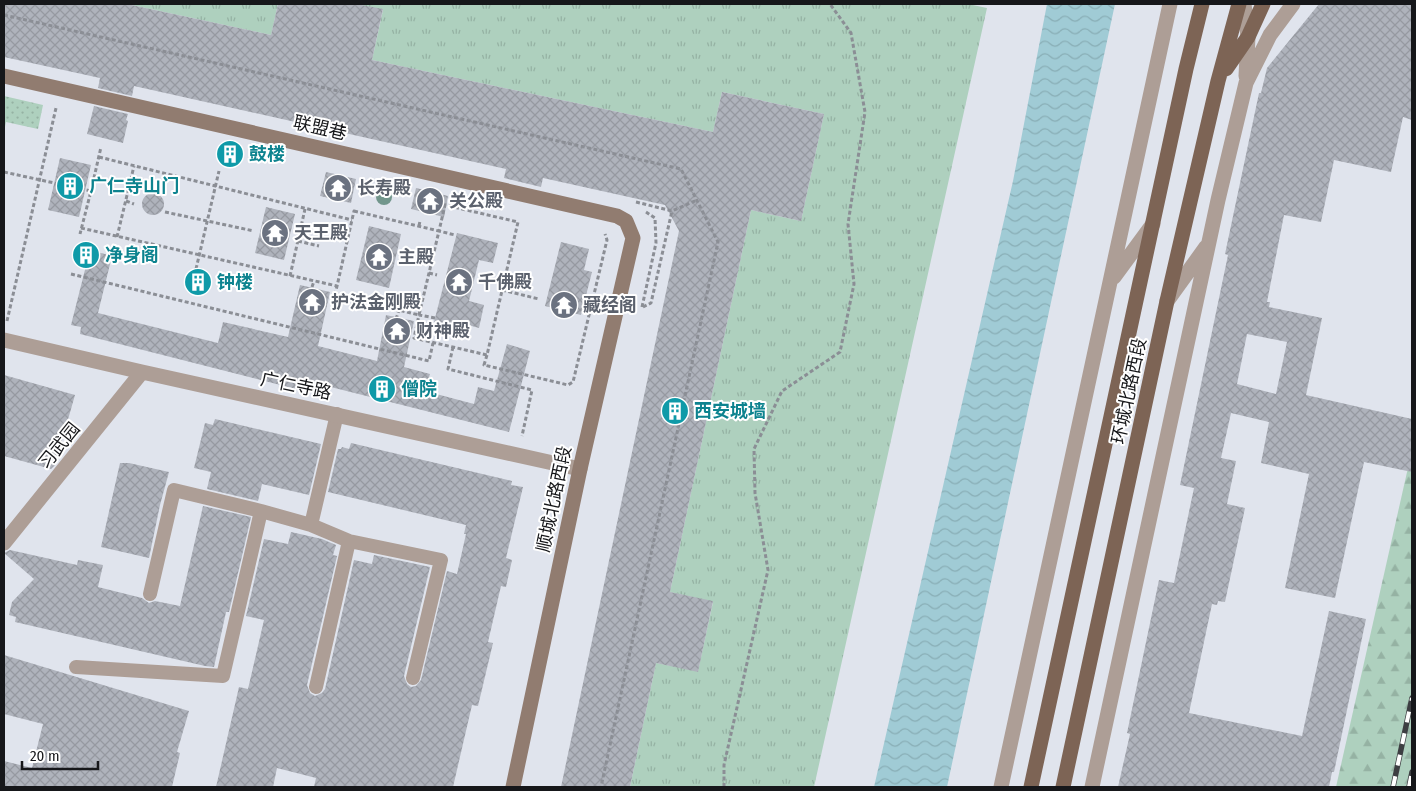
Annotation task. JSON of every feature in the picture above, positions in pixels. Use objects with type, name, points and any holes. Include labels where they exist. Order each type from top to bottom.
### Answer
[{"type":"main road","name":"环城北路西段","points":[[1031,787],[1186,69],[1202,4]]},
{"type":"main road","name":"环城北路西段","points":[[1062,787],[1167,301],[1218,81],[1239,4]]},
{"type":"main road","points":[[1218,81],[1248,36],[1263,4]]},
{"type":"street","points":[[1001,787],[1170,4]]},
{"type":"street","points":[[1092,787],[1209,242],[1246,83],[1248,36],[1244,4]]},
{"type":"street","points":[[1246,83],[1270,35],[1293,4]]},
{"type":"street","points":[[1248,36],[1270,35]]},
{"type":"street","name":"联盟巷","points":[[4,76],[617,216],[626,221]]},
{"type":"street","name":"顺城北路西段","points":[[513,787],[580,469],[633,238],[626,221]]},
{"type":"street","points":[[1110,282],[1153,224]]},
{"type":"street","points":[[1167,301],[1209,242]]},
{"type":"street","name":"广仁寺路","points":[[5,332],[142,372],[580,469]]},
{"type":"street","name":"习武园","points":[[4,543],[142,372]]},
{"type":"lane","points":[[311,525],[337,414]]},
{"type":"lane","points":[[150,594],[174,490],[311,525],[349,541],[441,560],[413,678]]},
{"type":"lane","points":[[76,667],[223,676],[262,511]]},
{"type":"lane","points":[[316,687],[349,541]]},
{"type":"path","points":[[724,787],[724,765],[768,570],[755,493],[754,449],[782,391],[840,352],[854,284],[848,224],[865,112],[851,32],[830,4]]},
{"type":"path","points":[[4,15],[681,169],[718,242],[602,787]]},
{"type":"path","points":[[5,332],[60,89]]},
{"type":"path","points":[[80,234],[101,147]]},
{"type":"path","points":[[99,157],[352,220]]},
{"type":"path","points":[[118,236],[134,166]]},
{"type":"path","points":[[196,269],[218,171]]},
{"type":"path","points":[[4,172],[91,191]]},
{"type":"path","points":[[642,307],[651,303],[672,210],[697,200]]},
{"type":"path","points":[[126,202],[134,204]]},
{"type":"path","points":[[487,356],[414,338],[419,314],[445,205],[518,222]]},
{"type":"path","points":[[290,276],[305,209]]},
{"type":"path","points":[[329,215],[330,210]]},
{"type":"path","points":[[435,318],[335,295],[354,211],[455,235]]},
{"type":"path","points":[[165,212],[254,231]]},
{"type":"path","points":[[520,214],[484,365],[568,385],[574,382],[607,240],[605,234],[596,231]]},
{"type":"path","points":[[419,226],[420,221]]},
{"type":"path","points":[[81,228],[337,286]]},
{"type":"path","points":[[298,241],[319,246]]},
{"type":"path","points":[[429,273],[437,274]]},
{"type":"path","points":[[71,274],[429,361],[433,343]]},
{"type":"path","points":[[312,287],[314,281]]},
{"type":"path","points":[[502,290],[539,299]]},
{"type":"path","points":[[396,319],[399,310]]},
{"type":"path","points":[[453,347],[448,369],[532,390],[518,456]]},
{"type":"green space","points":[[127,4],[278,4],[271,35]]},
{"type":"green space","points":[[356,4],[968,4],[987,8],[814,787],[630,787],[656,663],[698,671],[713,602],[670,592],[751,210],[801,221],[824,114],[722,92],[713,132],[372,60],[383,10]]},
{"type":"green space","points":[[4,96],[43,105],[38,129],[6,122],[4,132]]},
{"type":"green space","points":[[1412,450],[1412,787],[1336,787]]},
{"type":"water","points":[[1047,4],[1115,4],[947,787],[874,787],[1013,181]]},
{"type":"building","name":"西安城墙","points":[[4,4],[127,4],[271,35],[278,4],[356,4],[383,9],[372,60],[713,132],[722,92],[824,114],[801,221],[751,210],[670,592],[713,601],[698,672],[656,663],[630,787],[561,787],[679,231],[665,205],[543,178],[541,187],[504,178],[506,169],[134,86],[132,96],[98,88],[100,78],[4,57]]},
{"type":"building","points":[[1319,4],[1412,4],[1412,120],[1403,117],[1391,172],[1334,160],[1321,222],[1284,215],[1267,302],[1270,302],[1269,307],[1322,318],[1306,395],[1412,419],[1412,472],[1364,462],[1335,598],[1285,588],[1309,474],[1261,463],[1269,422],[1231,413],[1221,458],[1236,461],[1227,504],[1245,508],[1225,602],[1218,601],[1217,605],[1212,604],[1189,713],[1302,736],[1329,611],[1366,619],[1334,772],[1332,772],[1329,787],[1118,787],[1130,734],[1127,733],[1159,580],[1174,583],[1194,488],[1180,485],[1228,255],[1225,254],[1259,93],[1261,93],[1267,68]],"holes":[[[1247,334],[1287,342],[1276,394],[1237,384]]]},
{"type":"building","points":[[94,106],[128,114],[123,143],[87,134]]},
{"type":"building","name":"广仁寺山门","points":[[60,158],[91,165],[79,217],[48,210]]},
{"type":"building","name":"长寿殿","points":[[326,172],[356,179],[351,203],[320,196]]},
{"type":"building","name":"关公殿","points":[[416,188],[448,196],[444,217],[411,209]]},
{"type":"building","points":[[153,193],[161,196],[164,204],[161,212],[153,215],[145,212],[142,204],[145,196]]},
{"type":"building","name":"天王殿","points":[[266,207],[295,214],[284,260],[255,253]]},
{"type":"building","name":"主殿","points":[[369,226],[401,234],[389,288],[356,280]]},
{"type":"building","name":"千佛殿","points":[[457,233],[498,243],[493,263],[479,260],[469,301],[484,305],[479,328],[465,324],[463,329],[434,322]]},
{"type":"building","points":[[561,242],[589,249],[584,270],[592,272],[581,315],[545,306]]},
{"type":"building","points":[[90,250],[112,256],[98,313],[218,343],[223,322],[288,337],[300,285],[330,292],[318,346],[377,361],[386,315],[414,321],[404,367],[430,374],[425,391],[474,404],[478,387],[494,391],[507,344],[530,351],[509,432],[303,380],[300,390],[80,334],[81,327],[71,325]]},
{"type":"building","points":[[4,375],[75,395],[55,465],[51,469],[4,456]]},
{"type":"building","points":[[215,419],[321,444],[309,495],[262,484],[258,501],[207,489],[211,472],[194,468],[205,423],[213,425]]},
{"type":"building","points":[[351,443],[512,481],[511,485],[523,487],[506,558],[512,560],[506,587],[501,586],[488,642],[493,643],[478,706],[472,705],[453,787],[314,787],[316,778],[277,768],[273,787],[216,787],[239,687],[248,689],[264,620],[246,616],[264,539],[288,544],[291,532],[322,539],[336,545],[333,555],[337,556],[307,685],[310,693],[315,696],[322,693],[325,689],[354,560],[372,564],[374,555],[430,567],[404,676],[407,684],[411,687],[416,686],[421,680],[447,571],[457,574],[466,534],[464,534],[466,525],[328,492],[338,449],[342,447],[349,449]]},
{"type":"building","points":[[120,463],[129,463],[169,472],[149,558],[101,547]]},
{"type":"building","points":[[203,506],[251,517],[229,612],[226,612],[214,667],[15,622],[16,617],[9,615],[12,602],[34,579],[4,553],[10,550],[77,565],[78,560],[103,565],[98,587],[142,598],[149,603],[155,601],[180,606]]},
{"type":"building","points":[[4,655],[189,711],[177,752],[180,753],[172,787],[4,787],[4,761],[32,768],[43,724],[4,714]]},
{"type":"railway","points":[[1393,787],[1412,698]]},
{"type":"railway","points":[[1409,787],[1412,772]]},
{"type":"place","name":"鼓楼","points":[[230,154]]},
{"type":"place","name":"广仁寺山门","points":[[70,186]]},
{"type":"place","name":"长寿殿","points":[[338,188]]},
{"type":"place","name":"关公殿","points":[[430,201]]},
{"type":"place","name":"天王殿","points":[[275,233]]},
{"type":"place","name":"净身阁","points":[[86,255]]},
{"type":"place","name":"主殿","points":[[379,257]]},
{"type":"place","name":"钟楼","points":[[198,282]]},
{"type":"place","name":"千佛殿","points":[[459,282]]},
{"type":"place","name":"护法金刚殿","points":[[312,302]]},
{"type":"place","name":"藏经阁","points":[[564,305]]},
{"type":"place","name":"财神殿","points":[[397,331]]},
{"type":"place","name":"僧院","points":[[382,389]]},
{"type":"place","name":"西安城墙","points":[[675,411]]}]
